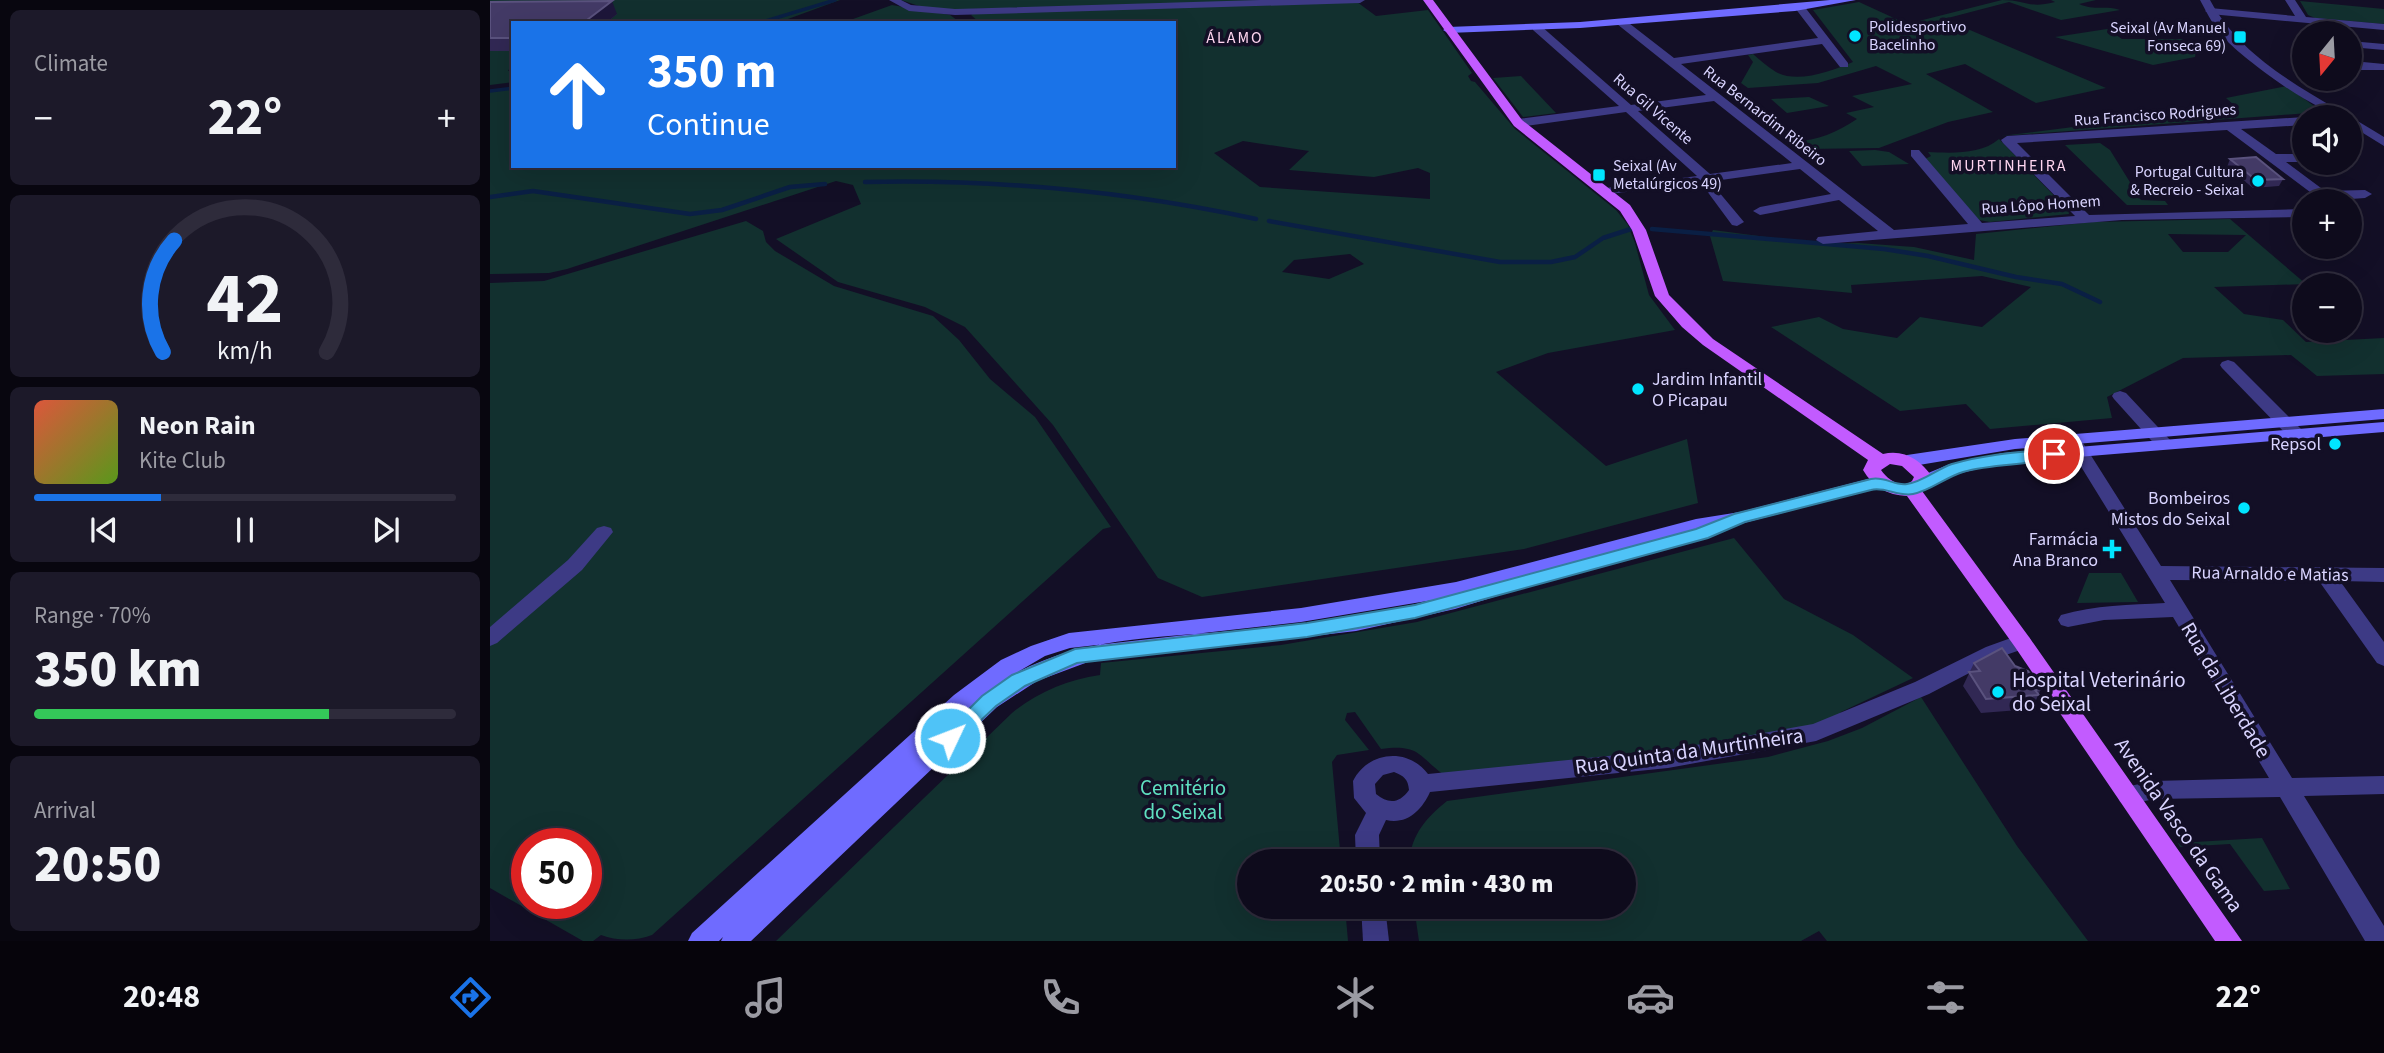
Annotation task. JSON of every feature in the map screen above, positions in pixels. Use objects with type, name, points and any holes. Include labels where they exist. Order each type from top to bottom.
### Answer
[{"type":"main road","points":[[1428,0],[1518,123],[1606,192],[1633,218],[1662,296],[1686,324],[1708,342],[1880,460],[1933,459],[1985,447],[2076,446],[2290,428],[2384,414]]},
{"type":"main road","points":[[1448,30],[1537,28],[1621,22],[1800,8],[1851,0]]},
{"type":"main road","points":[[2290,428],[2384,427]]},
{"type":"main road","points":[[1880,460],[1874,464],[1872,470],[1880,482],[1895,489],[1917,486],[1956,468],[2076,446]]},
{"type":"main road","name":"Avenida Vasco da Gama","points":[[1907,461],[1921,471],[1917,486],[2019,638],[2230,941]]},
{"type":"main road","points":[[701,941],[962,701],[1008,666],[1038,651],[1104,635],[1301,615],[1456,589],[1696,525],[1740,518],[1880,482]]},
{"type":"main road","points":[[734,941],[989,701],[1043,667],[1075,656],[1104,651],[1307,630],[1415,612],[1702,534],[1740,518]]},
{"type":"street","points":[[894,0],[920,10],[955,12],[1360,0]]},
{"type":"street","points":[[2278,0],[2288,18]]},
{"type":"street","points":[[2290,0],[2302,19]]},
{"type":"street","points":[[2207,5],[2288,18],[2384,27]]},
{"type":"street","points":[[2207,5],[2246,54],[2327,105]]},
{"type":"street","points":[[1800,8],[1844,65]]},
{"type":"street","name":"Rua Bernardim Ribeiro","points":[[1621,22],[1890,234]]},
{"type":"street","name":"Rua Gil Vicente","points":[[1537,28],[1708,179],[1707,185],[1737,222]]},
{"type":"street","points":[[1671,62],[1825,40]]},
{"type":"street","points":[[2362,46],[2384,47]]},
{"type":"street","points":[[2363,65],[2384,67]]},
{"type":"street","points":[[1518,123],[1715,97]]},
{"type":"street","name":"Rua Francisco Rodrigues","points":[[2085,218],[2007,140],[2292,122]]},
{"type":"street","points":[[2230,126],[2314,189]]},
{"type":"street","points":[[2362,127],[2384,142]]},
{"type":"street","points":[[1915,153],[1978,227]]},
{"type":"street","points":[[2272,158],[2292,158]]},
{"type":"street","points":[[1606,192],[1803,165]]},
{"type":"street","points":[[1759,211],[1842,196]]},
{"type":"street","name":"Rua Lôpo Homem","points":[[1823,240],[2085,218],[2292,213]]},
{"type":"street","points":[[2228,365],[2290,428]]},
{"type":"street","points":[[2120,396],[2159,439]]},
{"type":"street","name":"Rua da Liberdade","points":[[2076,446],[2179,610],[2379,941]]},
{"type":"street","points":[[490,638],[575,565],[604,531]]},
{"type":"street","name":"Rua Arnaldo e Matias","points":[[2156,573],[2384,575]]},
{"type":"street","points":[[2325,575],[2384,658]]},
{"type":"street","points":[[2068,620],[2104,613],[2179,610]]},
{"type":"street","name":"Rua Quinta da Murtinheira","points":[[1421,785],[1665,759],[1816,732],[1922,688],[2019,638]]},
{"type":"street","points":[[1395,763],[1413,770],[1421,785],[1418,799],[1396,812],[1379,810],[1365,798],[1364,781],[1376,768],[1395,763]]},
{"type":"street","points":[[2128,795],[2154,790],[2384,785]]},
{"type":"street","points":[[1368,849],[1367,835],[1379,810]]},
{"type":"street","points":[[1374,919],[1376,941]]},
{"type":"green space","points":[[490,0],[840,0],[782,21],[573,21],[490,16]]},
{"type":"green space","points":[[901,0],[1329,0],[931,10]]},
{"type":"green space","points":[[2002,0],[2039,5],[2055,2],[2051,0],[2096,0],[2079,4],[2120,10],[2061,20],[2009,2],[1944,19],[2106,88],[2036,103],[1965,64],[1926,74],[1993,112],[1948,122],[1879,148],[1804,149],[1788,141],[1824,136],[1857,119],[1846,113],[1874,107],[1852,96],[1912,84],[1876,66],[1818,83],[1748,88],[1741,83],[1753,62],[1748,55],[1753,54],[1776,72],[1794,77],[1825,72],[1853,62],[1813,10],[1859,2],[1907,24]]},
{"type":"green space","points":[[2300,1],[2384,9],[2384,24],[2315,18],[2308,15]]},
{"type":"green space","points":[[1357,2],[1376,16],[1428,10],[1472,73],[1468,76],[1471,81],[1475,82],[1515,129],[1616,210],[1628,225],[1649,295],[1675,330],[1548,353],[1496,372],[1606,466],[1687,439],[1698,503],[1524,549],[1202,597],[1158,578],[1053,425],[965,327],[925,307],[838,282],[776,239],[861,204],[853,185],[836,181],[567,269],[549,273],[490,274],[490,92],[511,89],[511,168],[1176,168],[1176,21],[978,21],[971,15],[975,12]],"holes":[[[1243,141],[1309,151],[1289,170],[1374,177],[1418,168],[1430,173],[1430,199],[1260,187],[1214,153]],[[1350,254],[1364,264],[1329,279],[1282,272],[1294,260]]]},
{"type":"green space","points":[[892,5],[950,15],[958,21],[848,21]]},
{"type":"green space","points":[[2107,29],[2122,39],[2182,39],[2196,52],[2195,57],[2153,65],[2055,37]]},
{"type":"green space","points":[[490,51],[511,51],[511,66],[508,71],[511,71],[511,82],[490,85]]},
{"type":"green space","points":[[1521,76],[1556,113],[1523,117],[1493,78]]},
{"type":"green space","points":[[2287,86],[2313,105],[2292,105],[2292,114],[2001,136],[2089,125],[2116,125],[2234,105],[2226,98]]},
{"type":"green space","points":[[1809,97],[1829,106],[1787,113],[1771,99]]},
{"type":"green space","points":[[1999,139],[2069,214],[1990,222],[1979,220],[1925,159],[1931,156],[1928,152],[1955,153],[1974,150]]},
{"type":"green space","points":[[2100,143],[2110,150],[2141,200],[2165,201],[2168,205],[2127,205],[2065,145]]},
{"type":"green space","points":[[1849,151],[1889,152],[1909,164],[1862,166]]},
{"type":"green space","points":[[2230,219],[2293,273],[2292,284],[2214,287],[2244,314],[2283,320],[2292,329],[2292,343],[2362,343],[2362,339],[2384,338],[2384,374],[2317,376],[2291,355],[2183,358],[2107,397],[2112,418],[1990,429],[1966,404],[1900,411],[1771,327],[1819,317],[1843,329],[1897,338],[1920,317],[1982,327],[2031,287],[1982,276],[1851,285],[1852,293],[1723,281],[1710,236],[1713,230],[1819,244],[1858,243],[1914,247],[1974,260],[1976,234],[2093,222]],"holes":[[[2168,234],[2246,235],[2228,252],[2183,252]]]},
{"type":"green space","points":[[746,221],[763,231],[766,242],[775,251],[834,286],[933,316],[959,340],[990,379],[1035,417],[1111,527],[1103,529],[652,935],[640,938],[620,939],[601,935],[593,941],[583,941],[544,919],[602,919],[602,828],[511,828],[511,900],[490,888],[490,283],[544,281]]},
{"type":"green space","name":"Cemitério do Seixal","points":[[1734,538],[1784,599],[1853,635],[1913,678],[1841,712],[1836,719],[1752,741],[1444,775],[1411,750],[1381,749],[1355,712],[1347,713],[1345,720],[1369,750],[1337,755],[1332,762],[1340,849],[1237,849],[1237,919],[1346,919],[1348,941],[776,941],[1012,713],[1053,688],[1100,675],[1101,663],[1281,645],[1417,622]]},
{"type":"green space","points":[[2089,573],[2121,573],[2138,602],[2077,603]]},
{"type":"green space","points":[[1921,697],[2017,846],[2088,941],[1827,941],[1819,931],[1801,941],[1419,941],[1416,919],[1636,919],[1636,849],[1412,849],[1421,827],[1447,801],[1768,757],[1828,741],[1862,728]]},
{"type":"green space","points":[[2262,838],[2290,889],[2264,891],[2230,844],[2180,847],[2178,843]]},
{"type":"building","points":[[612,1],[586,21],[511,21],[511,38],[490,38],[490,2]]},
{"type":"building","points":[[2256,157],[2283,179],[2256,180],[2230,159]]},
{"type":"building","points":[[2002,648],[2015,666],[2028,671],[2041,689],[2035,690],[2039,695],[1986,699],[1969,672],[1980,671],[1974,663]]},
{"type":"waterway","points":[[766,21],[835,0]]},
{"type":"waterway","points":[[490,91],[511,88]]},
{"type":"waterway","points":[[865,182],[964,183],[1062,189],[1159,201],[1256,219]]},
{"type":"waterway","points":[[490,197],[533,191],[690,214],[722,210],[790,187],[825,184]]},
{"type":"waterway","points":[[1269,221],[1500,262],[1551,262],[1575,257],[1603,238],[1631,229]]},
{"type":"waterway","points":[[1652,229],[1884,249],[1928,256],[2016,277],[2062,284],[2100,302]]},
{"type":"place","name":"Polidesportivo Bacelinho","points":[[1855,36]]},
{"type":"place","name":"Seixal (Av Manuel Fonseca 69)","points":[[2240,37]]},
{"type":"place","name":"Seixal (Av Metalúrgicos 49)","points":[[1599,175]]},
{"type":"place","name":"Portugal Cultura & Recreio - Seixal","points":[[2258,181]]},
{"type":"place","name":"Jardim Infantil O Picapau","points":[[1638,389]]},
{"type":"place","name":"Repsol","points":[[2335,444]]},
{"type":"place","name":"Bombeiros Mistos do Seixal","points":[[2244,508]]},
{"type":"place","name":"Farmácia Ana Branco","points":[[2112,549]]},
{"type":"place","name":"Hospital Veterinário do Seixal","points":[[1998,692]]},
{"type":"district","name":"ÁLAMO","points":[[1235,38]]},
{"type":"district","name":"MURTINHEIRA","points":[[2009,166]]},
{"type":"route","points":[[950,738],[989,701],[1018,680],[1043,667],[1075,656],[1307,630],[1415,612],[1702,534],[1740,518],[1871,484],[1880,482],[1895,489],[1911,489],[1956,468],[2004,458],[2054,454]]}]
